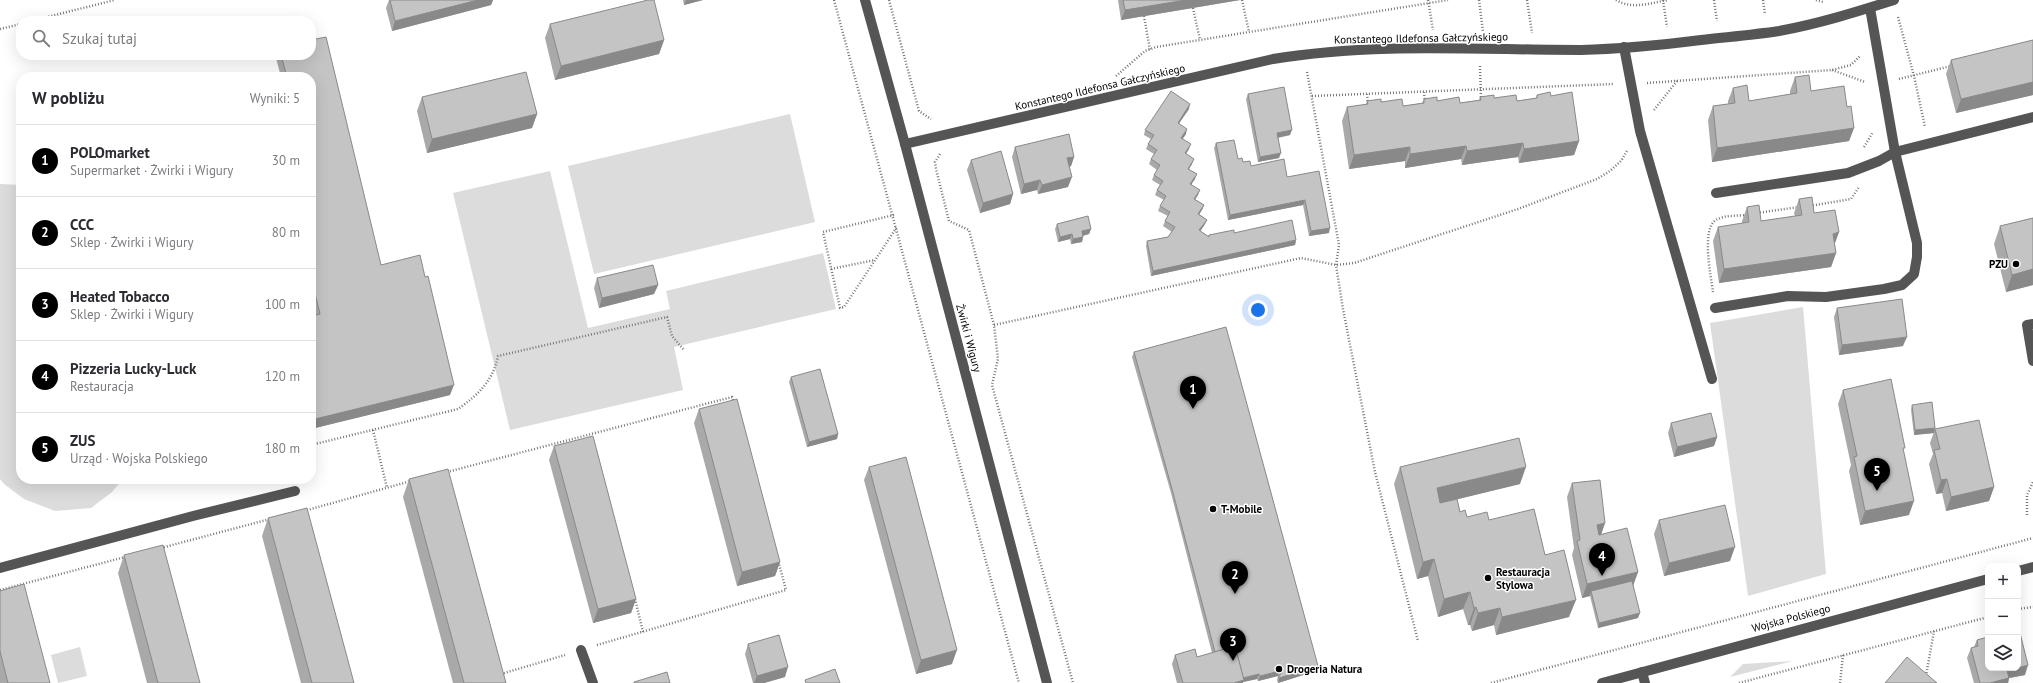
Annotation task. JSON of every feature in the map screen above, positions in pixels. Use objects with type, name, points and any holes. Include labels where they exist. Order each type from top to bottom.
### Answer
[{"type":"street","name":"Żwirki i Wigury","points":[[865,0],[906,144],[1047,683]]},
{"type":"street","name":"Konstantego Ildefonsa Gałczyńskiego","points":[[906,144],[1273,59],[1304,54],[1330,51],[1434,49],[1624,48],[1669,44],[1778,31],[1816,23],[1894,0]]},
{"type":"street","points":[[1715,308],[1788,296],[1840,295],[1884,290],[1902,285],[1914,274],[1918,257],[1916,243],[1896,152],[1870,8]]},
{"type":"street","points":[[1624,48],[1640,131],[1712,379]]},
{"type":"street","points":[[1716,193],[1848,173],[1860,167],[1879,161],[1896,152],[2033,117]]},
{"type":"street","points":[[2033,324],[2027,325],[2033,361]]},
{"type":"street","points":[[0,568],[193,516],[295,491]]},
{"type":"street","points":[[2021,570],[2033,567]]},
{"type":"street","name":"Wojska Polskiego","points":[[1602,683],[1985,580]]},
{"type":"street","points":[[581,650],[593,683]]},
{"type":"street","points":[[1642,672],[1645,683]]},
{"type":"path","points":[[51,16],[115,0]]},
{"type":"path","points":[[834,0],[894,215],[1019,683]]},
{"type":"path","points":[[889,0],[919,111],[929,119],[933,120]]},
{"type":"path","points":[[1242,0],[1249,32]]},
{"type":"path","points":[[1113,78],[1145,51],[1200,40],[1428,2],[1448,0]]},
{"type":"path","points":[[1479,0],[1484,36]]},
{"type":"path","points":[[1527,0],[1534,49]]},
{"type":"path","points":[[1616,0],[1625,6],[1668,0]]},
{"type":"path","points":[[1663,0],[1669,44]]},
{"type":"path","points":[[1894,0],[1914,76],[1928,143]]},
{"type":"path","points":[[1428,2],[1434,49]]},
{"type":"path","points":[[1193,8],[1200,40]]},
{"type":"path","points":[[1144,16],[1150,50]]},
{"type":"path","points":[[0,29],[16,25]]},
{"type":"path","points":[[1304,54],[1339,245],[1336,264],[1343,310],[1375,472],[1418,641]]},
{"type":"path","points":[[1312,96],[1538,88],[1677,81],[1832,70],[1851,65],[1861,54]]},
{"type":"path","points":[[1479,62],[1481,103]]},
{"type":"path","points":[[1894,81],[1953,66]]},
{"type":"path","points":[[1832,70],[1866,83]]},
{"type":"path","points":[[994,325],[1301,258],[1336,264],[1354,263],[1518,209],[1597,179],[1610,171],[1621,161],[1664,95],[1677,81]]},
{"type":"path","points":[[1538,88],[1538,94]]},
{"type":"path","points":[[1424,92],[1425,106]]},
{"type":"path","points":[[1367,94],[1368,107]]},
{"type":"path","points":[[942,152],[935,162],[936,169],[949,221],[968,230],[994,325],[998,359],[992,385],[1073,683]]},
{"type":"path","points":[[1715,308],[1707,243],[1712,223],[1716,219],[1851,199],[1858,188],[1860,167]]},
{"type":"path","points":[[894,215],[823,232],[840,308],[844,307],[897,227]]},
{"type":"path","points":[[832,269],[875,260]]},
{"type":"path","points":[[316,444],[458,409],[476,397],[489,381],[498,356],[667,317],[672,336],[684,350]]},
{"type":"path","points":[[448,480],[446,472],[590,434],[732,397],[734,405]]},
{"type":"path","points":[[373,430],[387,488]]},
{"type":"path","points":[[590,434],[592,442]]},
{"type":"path","points":[[296,513],[416,480]]},
{"type":"path","points":[[2027,515],[2027,495],[2033,482]]},
{"type":"path","points":[[295,491],[305,519]]},
{"type":"path","points":[[153,550],[275,518]]},
{"type":"path","points":[[1491,683],[2033,538]]},
{"type":"path","points":[[160,548],[162,555]]},
{"type":"path","points":[[0,590],[130,556]]},
{"type":"path","points":[[500,674],[786,590],[777,559]]},
{"type":"path","points":[[633,594],[643,632]]},
{"type":"path","points":[[2021,609],[2033,607]]},
{"type":"path","points":[[1739,683],[1985,618]]},
{"type":"path","points":[[1926,679],[1934,631]]},
{"type":"path","points":[[1840,683],[1844,654]]},
{"type":"path","points":[[498,666],[502,678]]},
{"type":"shaded area","points":[[790,114],[815,222],[594,274],[568,166]]},
{"type":"shaded area","points":[[550,171],[588,328],[670,309],[666,291],[823,253],[836,309],[674,347],[683,390],[510,430],[453,193]]},
{"type":"shaded area","points":[[0,184],[16,185],[16,484],[119,484],[112,492],[91,508],[55,511],[24,499],[4,484],[0,479]]},
{"type":"shaded area","points":[[1803,307],[1826,574],[1748,596],[1710,323]]},
{"type":"shaded area","points":[[80,647],[87,676],[58,683],[51,655]]},
{"type":"shaded area","points":[[1793,661],[1730,677],[1743,664]]},
{"type":"building","points":[[390,0],[478,0],[395,21]]},
{"type":"building","points":[[648,0],[654,0],[664,40],[561,66],[550,24]]},
{"type":"building","points":[[1123,0],[1186,0],[1125,10]]},
{"type":"building","points":[[326,37],[381,265],[420,255],[425,277],[428,276],[454,385],[316,419],[316,315],[320,314],[316,298],[316,72],[286,72],[282,60],[316,60],[316,39]]},
{"type":"building","points":[[2033,40],[2033,82],[1961,99],[1951,60]]},
{"type":"building","points":[[526,72],[537,114],[432,139],[422,97]]},
{"type":"building","points":[[1809,75],[1811,91],[1844,86],[1847,107],[1851,106],[1854,128],[1717,148],[1713,106],[1735,103],[1733,88],[1747,85],[1749,101],[1797,93],[1795,77]]},
{"type":"building","points":[[1284,87],[1292,130],[1277,133],[1281,153],[1260,157],[1248,94]]},
{"type":"building","points":[[1171,91],[1190,104],[1178,123],[1187,129],[1181,138],[1191,144],[1185,153],[1194,159],[1188,169],[1197,174],[1190,184],[1200,190],[1194,199],[1204,205],[1198,214],[1207,220],[1199,230],[1209,237],[1209,235],[1234,230],[1234,233],[1292,220],[1296,240],[1153,271],[1147,241],[1168,237],[1175,227],[1165,221],[1170,212],[1160,206],[1166,196],[1157,190],[1163,181],[1154,175],[1160,165],[1151,159],[1157,150],[1148,144],[1154,135],[1145,130]]},
{"type":"building","points":[[1550,92],[1551,96],[1572,92],[1579,141],[1524,149],[1523,143],[1467,151],[1466,146],[1410,154],[1410,147],[1354,155],[1347,107],[1368,104],[1367,101],[1381,99],[1381,102],[1402,99],[1403,106],[1424,103],[1424,99],[1437,97],[1437,101],[1459,97],[1460,103],[1481,100],[1480,97],[1494,95],[1494,98],[1516,95],[1517,101],[1537,98],[1537,95]]},
{"type":"building","points":[[1069,134],[1074,157],[1067,158],[1072,177],[1042,185],[1040,180],[1024,184],[1015,147]]},
{"type":"building","points":[[1234,140],[1238,159],[1242,158],[1243,162],[1250,161],[1251,166],[1284,159],[1287,177],[1319,171],[1330,228],[1311,231],[1305,200],[1230,215],[1216,143]]},
{"type":"building","points":[[1001,151],[1013,194],[983,203],[971,160]]},
{"type":"building","points":[[1812,197],[1814,213],[1835,210],[1839,232],[1833,234],[1836,253],[1724,269],[1718,227],[1749,222],[1747,207],[1759,205],[1761,221],[1802,215],[1799,199]]},
{"type":"building","points":[[1088,216],[1091,229],[1082,231],[1083,237],[1073,239],[1072,234],[1060,237],[1057,224]]},
{"type":"building","points":[[2033,218],[2033,269],[2012,275],[2000,226]]},
{"type":"building","points":[[653,265],[658,285],[602,298],[597,278]]},
{"type":"building","points":[[1902,299],[1907,337],[1842,345],[1837,308]]},
{"type":"building","points":[[1226,327],[1318,666],[1279,678],[1279,675],[1281,674],[1280,671],[1243,678],[1235,646],[1215,652],[1134,352]]},
{"type":"building","points":[[820,369],[838,434],[809,442],[791,377]]},
{"type":"building","points":[[1891,379],[1914,501],[1865,511],[1854,457],[1857,456],[1843,390]]},
{"type":"building","points":[[737,399],[780,562],[742,572],[699,409]]},
{"type":"building","points":[[1932,402],[1935,428],[1915,430],[1912,405]]},
{"type":"building","points":[[1711,413],[1717,437],[1677,447],[1671,423]]},
{"type":"building","points":[[1979,420],[1994,487],[1951,497],[1947,479],[1941,480],[1934,450],[1940,449],[1935,429]]},
{"type":"building","points":[[593,436],[636,599],[598,609],[554,446]]},
{"type":"building","points":[[1519,438],[1526,467],[1437,488],[1440,503],[1457,499],[1460,512],[1465,510],[1467,517],[1487,512],[1489,520],[1534,509],[1545,555],[1564,550],[1576,600],[1502,617],[1500,608],[1478,613],[1476,607],[1474,608],[1470,592],[1444,599],[1434,559],[1423,562],[1400,467]]},
{"type":"building","points":[[906,457],[957,650],[921,660],[869,467]]},
{"type":"building","points":[[448,469],[506,683],[464,683],[409,479]]},
{"type":"building","points":[[1600,480],[1605,523],[1597,525],[1599,535],[1627,528],[1638,572],[1587,584],[1577,541],[1580,540],[1572,483]]},
{"type":"building","points":[[1725,505],[1735,547],[1669,563],[1659,520]]},
{"type":"building","points":[[307,508],[354,683],[312,683],[268,518]]},
{"type":"building","points":[[163,545],[200,683],[158,683],[124,555]]},
{"type":"building","points":[[1632,581],[1640,613],[1599,623],[1591,591]]},
{"type":"building","points":[[24,584],[50,683],[8,683],[0,651],[0,591]]},
{"type":"building","points":[[779,635],[788,667],[757,676],[748,644]]},
{"type":"building","points":[[2021,637],[2028,665],[2021,667]]},
{"type":"building","points":[[1985,638],[1985,671],[2007,671],[2009,678],[1990,683],[1980,683],[1971,648],[1978,646],[1977,640]]},
{"type":"building","points":[[1235,646],[1244,680],[1234,683],[1183,683],[1175,655],[1195,649],[1197,657]]},
{"type":"building","points":[[1907,657],[1937,683],[1885,683]]},
{"type":"building","points":[[835,669],[840,683],[806,683],[805,680]]},
{"type":"building","points":[[667,672],[670,683],[634,683],[634,682]]},
{"type":"place","name":"PZU","points":[[2016,264]]},
{"type":"place","name":"POLOmarket","points":[[1193,409]]},
{"type":"place","name":"ZUS","points":[[1877,491]]},
{"type":"place","name":"T-Mobile","points":[[1213,509]]},
{"type":"place","name":"Pizzeria Lucky-Luck","points":[[1602,576]]},
{"type":"place","name":"Restauracja Stylowa","points":[[1488,578]]},
{"type":"place","name":"CCC","points":[[1235,594]]},
{"type":"place","name":"Heated Tobacco","points":[[1233,661]]},
{"type":"place","name":"Drogeria Natura","points":[[1279,669]]}]
